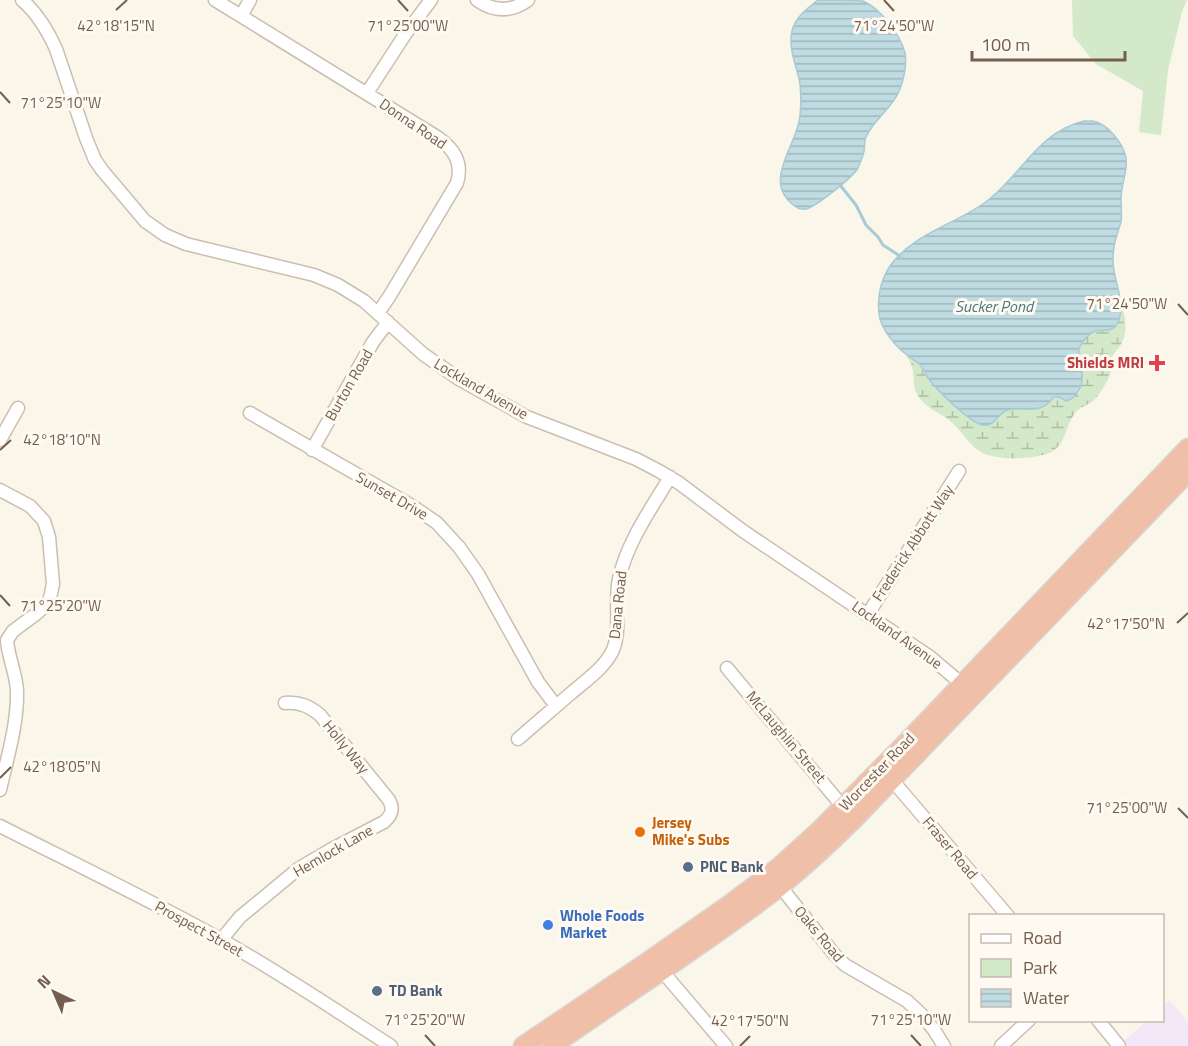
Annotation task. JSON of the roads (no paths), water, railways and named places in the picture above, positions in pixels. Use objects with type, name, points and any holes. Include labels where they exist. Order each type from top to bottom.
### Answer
[{"type":"highway","name":"Worcester Road","points":[[523,1046],[646,963],[755,885],[801,848],[1188,448]]},
{"type":"highway","name":"Worcester Road","points":[[552,1046],[737,919],[817,854],[892,780],[1188,472]]},
{"type":"street","name":"Lockland Avenue","points":[[22,0],[33,11],[56,49],[95,160],[108,179],[145,221],[165,235],[186,244],[314,275],[351,292],[436,364],[502,404],[555,429],[636,459],[670,477],[744,531],[930,657],[962,684]]},
{"type":"street","name":"Donna Road","points":[[215,0],[446,143],[457,158],[460,174],[452,192],[378,313]]},
{"type":"street","points":[[240,16],[250,0]]},
{"type":"street","points":[[367,93],[401,40],[431,0]]},
{"type":"street","points":[[477,0],[488,7],[504,10],[528,0]]},
{"type":"street","name":"Burton Road","points":[[312,450],[374,342],[388,322]]},
{"type":"street","points":[[0,440],[18,408]]},
{"type":"street","name":"Sunset Drive","points":[[250,413],[437,523],[449,535],[478,574],[538,681],[556,706]]},
{"type":"street","name":"Frederick Abbott Way","points":[[868,614],[959,471]]},
{"type":"street","name":"Dana Road","points":[[518,739],[593,674],[612,651],[616,632],[618,583],[622,567],[635,536],[670,477]]},
{"type":"street","points":[[0,490],[30,506],[44,521],[49,537],[53,584],[46,605],[13,630],[7,640],[16,679],[16,704],[0,790]]},
{"type":"street","name":"McLaughlin Street","points":[[727,668],[843,807]]},
{"type":"street","name":"Holly Way","points":[[285,703],[306,705],[320,715],[389,800],[392,812]]},
{"type":"street","name":"Fraser Road","points":[[892,780],[1007,914]]},
{"type":"street","name":"Hemlock Lane","points":[[221,940],[240,918],[298,869],[384,822],[392,812]]},
{"type":"street","name":"Prospect Street","points":[[0,826],[221,940],[391,1046]]},
{"type":"street","name":"Oaks Road","points":[[780,886],[845,965],[907,1001],[922,1015],[944,1046]]},
{"type":"street","points":[[662,971],[726,1046]]},
{"type":"street","points":[[1001,1046],[1027,1022]]},
{"type":"street","points":[[1100,1022],[1119,1046]]},
{"type":"water","points":[[818,0],[863,1],[870,5],[889,23],[899,38],[905,53],[905,67],[897,96],[866,137],[864,153],[858,168],[828,196],[809,208],[799,209],[786,197],[781,187],[783,164],[797,128],[800,112],[800,84],[791,38],[799,17]]},
{"type":"water","name":"Sucker Pond","points":[[1084,121],[1099,123],[1109,130],[1122,146],[1126,158],[1121,194],[1121,222],[1115,241],[1113,259],[1121,305],[1119,320],[1113,329],[1091,333],[1081,345],[1079,356],[1082,379],[1078,392],[1071,399],[1066,401],[1054,397],[1040,408],[1008,410],[988,425],[977,423],[954,405],[932,383],[923,368],[903,352],[884,329],[878,305],[881,285],[890,266],[911,245],[987,201],[1054,134]]},
{"type":"waterway","points":[[840,185],[856,205],[866,225],[883,245],[900,256]]},
{"type":"place","name":"Shields MRI","points":[[1157,363]]},
{"type":"place","name":"Jersey Mike's Subs","points":[[640,832]]},
{"type":"place","name":"PNC Bank","points":[[688,867]]},
{"type":"place","name":"Whole Foods Market","points":[[548,925]]},
{"type":"place","name":"TD Bank","points":[[377,991]]}]
